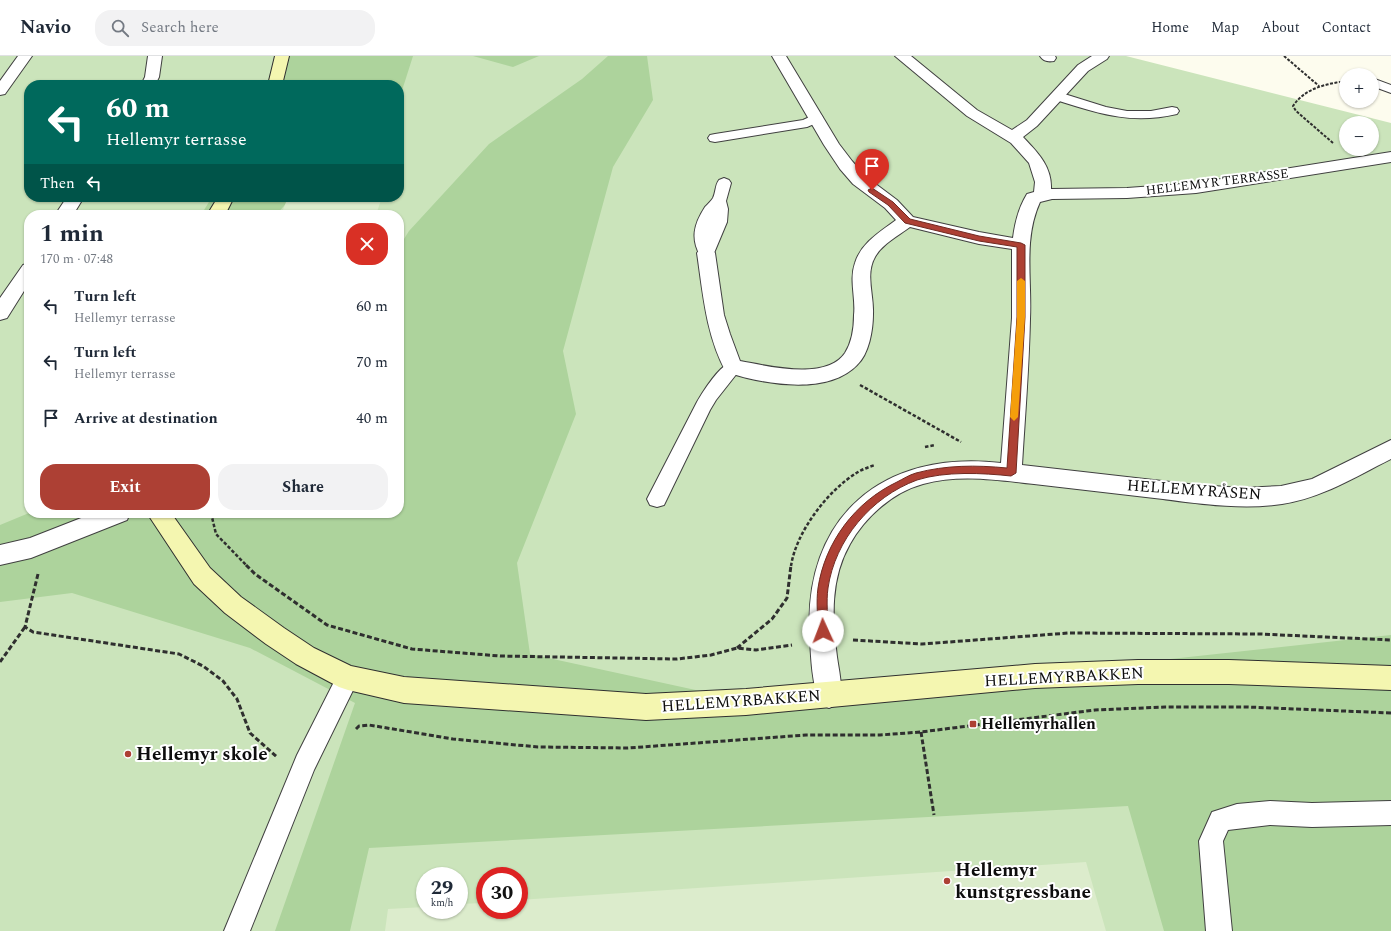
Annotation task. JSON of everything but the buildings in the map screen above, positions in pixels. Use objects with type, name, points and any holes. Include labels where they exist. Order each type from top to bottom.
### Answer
[{"type":"street","points":[[0,91],[25,56]]},
{"type":"street","points":[[150,80],[154,56]]},
{"type":"street","points":[[276,80],[282,56]]},
{"type":"street","points":[[779,56],[846,166],[864,183],[891,204],[907,221],[979,238],[1021,245]]},
{"type":"street","points":[[829,695],[822,620],[823,588],[830,559],[843,534],[866,506],[889,490],[916,477],[955,470],[986,470],[1011,473],[1021,317],[1022,228],[1026,210],[1033,198],[1042,196],[1043,182],[1037,162],[1017,140],[972,113],[902,56]]},
{"type":"street","points":[[1012,137],[1032,123],[1083,68],[1102,56]]},
{"type":"street","name":"HELLEMYR TERRASSE","points":[[1042,196],[1052,194],[1127,194],[1196,188],[1391,157]]},
{"type":"street","points":[[706,253],[715,315],[720,334],[733,367],[771,374],[800,377],[824,376],[840,370],[852,358],[862,340],[864,314],[861,279],[866,256],[872,248],[907,221]]},
{"type":"street","points":[[0,313],[24,277]]},
{"type":"street","name":"HELLEMYRÅSEN","points":[[1011,473],[1197,494],[1243,497],[1281,495],[1316,487],[1391,449]]},
{"type":"street","points":[[0,555],[30,548],[107,518]]},
{"type":"street","name":"HELLEMYRBAKKEN","points":[[161,518],[202,576],[233,605],[275,636],[299,652],[348,678],[404,690],[646,707],[746,702],[1035,676],[1138,672],[1228,672],[1391,678]]},
{"type":"lane","points":[[1379,85],[1391,89]]},
{"type":"lane","points":[[1058,96],[1105,110],[1130,114],[1150,115],[1172,111]]},
{"type":"lane","points":[[714,138],[807,123],[816,118]]},
{"type":"lane","points":[[706,253],[717,230],[721,210],[719,202],[724,183]]},
{"type":"lane","points":[[657,499],[702,407],[733,367]]},
{"type":"lane","points":[[237,931],[304,763],[348,678]]},
{"type":"lane","points":[[1218,931],[1211,841],[1220,820],[1237,816],[1270,813],[1312,815],[1391,813]]},
{"type":"path","points":[[1284,56],[1320,86]]},
{"type":"path","points":[[1339,83],[1320,86],[1295,101],[1293,106],[1296,111],[1356,162]]},
{"type":"path","points":[[840,370],[848,378],[966,445]]},
{"type":"path","points":[[212,518],[216,534],[255,574],[328,625],[412,649],[500,656],[678,659],[712,655],[737,648],[756,650],[824,641],[854,640],[922,644],[1069,633],[1260,634],[1391,640]]},
{"type":"path","points":[[0,662],[25,627],[28,610],[40,570],[44,542]]},
{"type":"path","points":[[25,627],[33,632],[179,654],[203,666],[224,681],[237,699],[250,733],[278,758]]},
{"type":"path","points":[[354,730],[359,726],[369,724],[453,739],[538,747],[628,748],[806,735],[880,735],[921,732],[1095,710],[1165,707],[1248,707],[1391,713]]},
{"type":"path","points":[[921,732],[934,815]]},
{"type":"green space","points":[[0,56],[1126,56],[1363,116],[1339,116],[1339,156],[1379,156],[1379,120],[1391,123],[1391,931],[0,931]]},
{"type":"green space","points":[[275,56],[413,56],[404,84],[404,80],[268,80]]},
{"type":"green space","points":[[473,56],[539,56],[513,67]]},
{"type":"green space","points":[[608,56],[647,56],[653,100],[613,167],[563,351],[576,414],[517,563],[530,654],[714,694],[1152,661],[1391,635],[1391,931],[1164,931],[1128,806],[369,848],[350,931],[275,931],[355,703],[250,648],[72,593],[0,602],[0,525],[24,515],[24,518],[404,518],[404,239],[409,231],[489,144],[582,79]]},
{"type":"green space","points":[[209,202],[288,202],[280,210],[204,210]]},
{"type":"green space","points":[[286,202],[380,202],[378,210],[283,210]]},
{"type":"green space","name":"Hellemyr kunstgressbane","points":[[1086,862],[1106,931],[385,931],[388,909],[416,907],[416,919],[468,919],[468,904],[476,903],[476,919],[528,919],[528,899]]},
{"type":"slow traffic","points":[[1014,417],[1021,317],[1021,281]]},
{"type":"place","name":"Hellemyrhallen","points":[[973,724]]},
{"type":"place","name":"Hellemyr skole","points":[[128,754]]},
{"type":"place","name":"Hellemyr kunstgressbane","points":[[947,881]]},
{"type":"route","points":[[823,631],[823,588],[830,559],[843,534],[866,506],[889,490],[916,477],[955,470],[986,470],[1011,473],[1021,317],[1021,245],[979,238],[907,221],[891,204],[872,190]]}]
